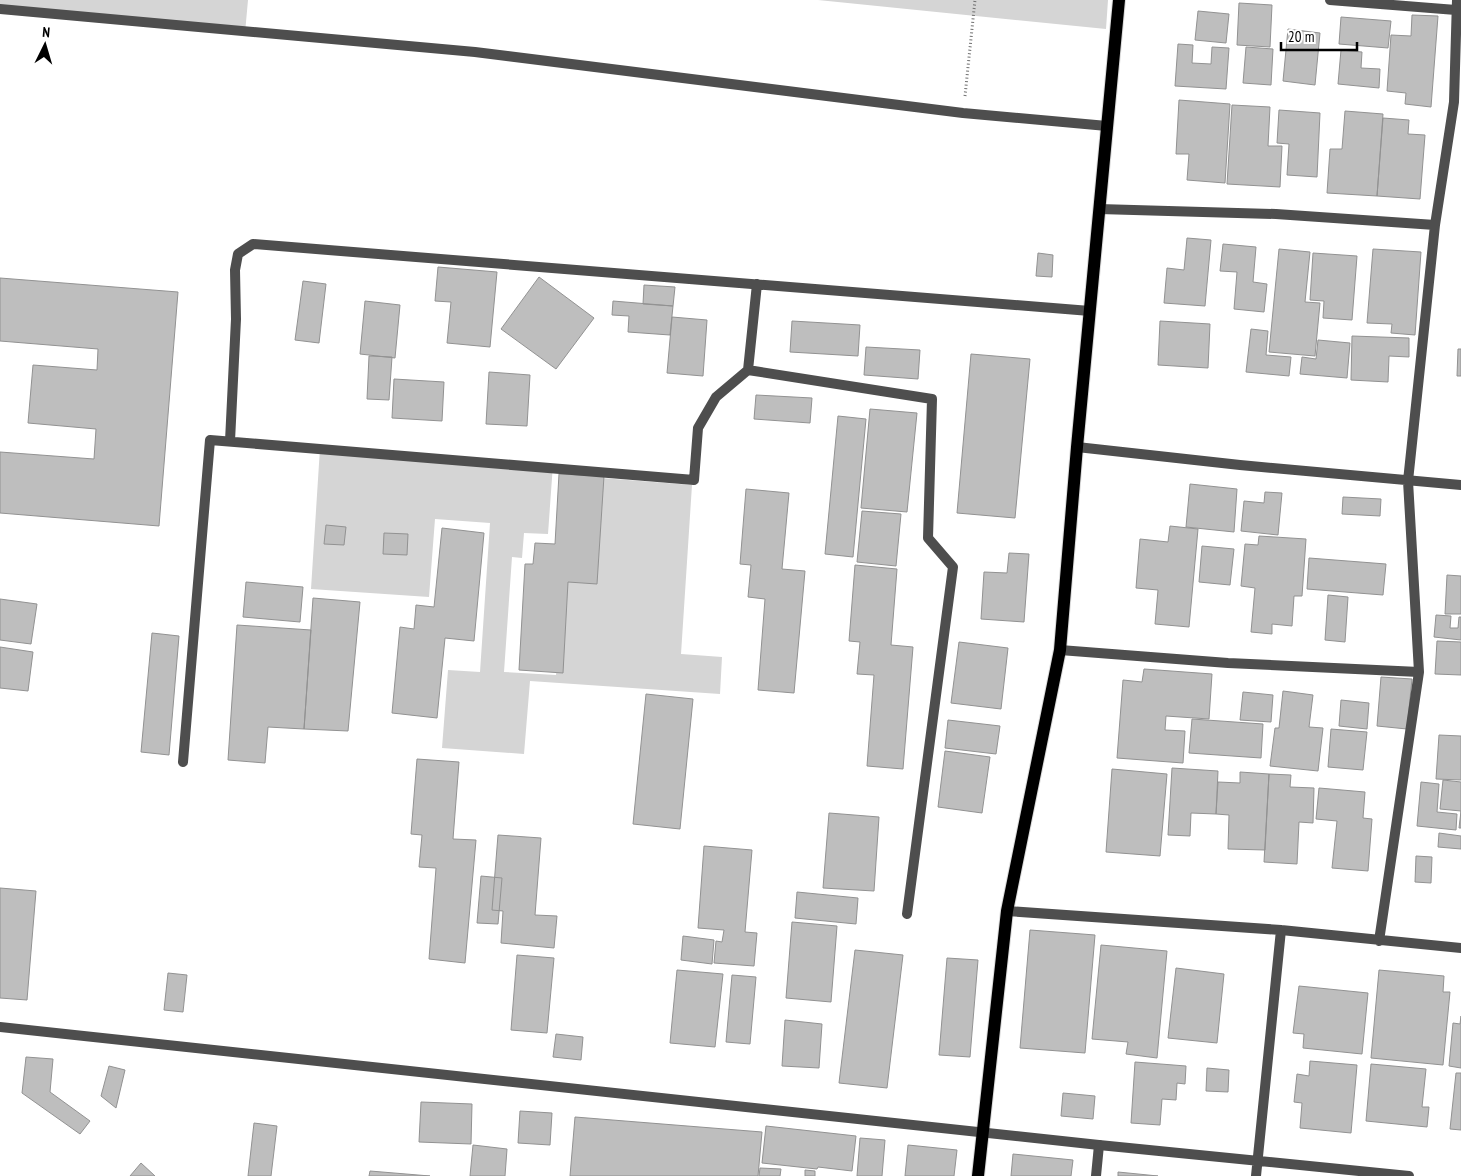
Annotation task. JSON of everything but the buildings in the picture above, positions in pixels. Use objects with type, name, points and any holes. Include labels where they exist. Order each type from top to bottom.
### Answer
[{"type":"main road","points":[[978,1176],[1007,911],[1060,650],[1119,0]]},
{"type":"street","points":[[1330,0],[1456,5],[1457,102],[1435,225],[1408,481],[1419,672],[1379,941]]},
{"type":"street","points":[[0,9],[475,52],[963,113],[1107,126]]},
{"type":"street","points":[[1099,209],[1276,214],[1435,225]]},
{"type":"street","points":[[230,441],[236,319],[235,270],[238,254],[254,244],[1090,311]]},
{"type":"street","points":[[183,762],[210,440],[694,480],[698,428],[716,397],[748,370],[756,284]]},
{"type":"street","points":[[748,370],[932,399],[928,538],[953,567],[907,914]]},
{"type":"street","points":[[1077,447],[1461,485]]},
{"type":"street","points":[[1060,650],[1228,663],[1419,672]]},
{"type":"street","points":[[1007,911],[1281,930],[1461,948]]},
{"type":"street","points":[[1256,1176],[1281,930]]},
{"type":"street","points":[[0,1027],[1099,1145],[1409,1176]]},
{"type":"street","points":[[1096,1176],[1099,1145]]},
{"type":"path","points":[[963,113],[975,0]]},
{"type":"shaded area","points":[[0,0],[248,0],[245,33],[0,8]]},
{"type":"shaded area","points":[[818,0],[1108,0],[1106,29]]},
{"type":"shaded area","points":[[320,448],[553,464],[548,534],[524,533],[522,558],[512,557],[504,672],[556,675],[563,578],[601,478],[692,485],[681,654],[722,657],[720,694],[530,681],[524,754],[442,748],[448,670],[480,672],[490,523],[435,519],[429,597],[311,589]]}]
